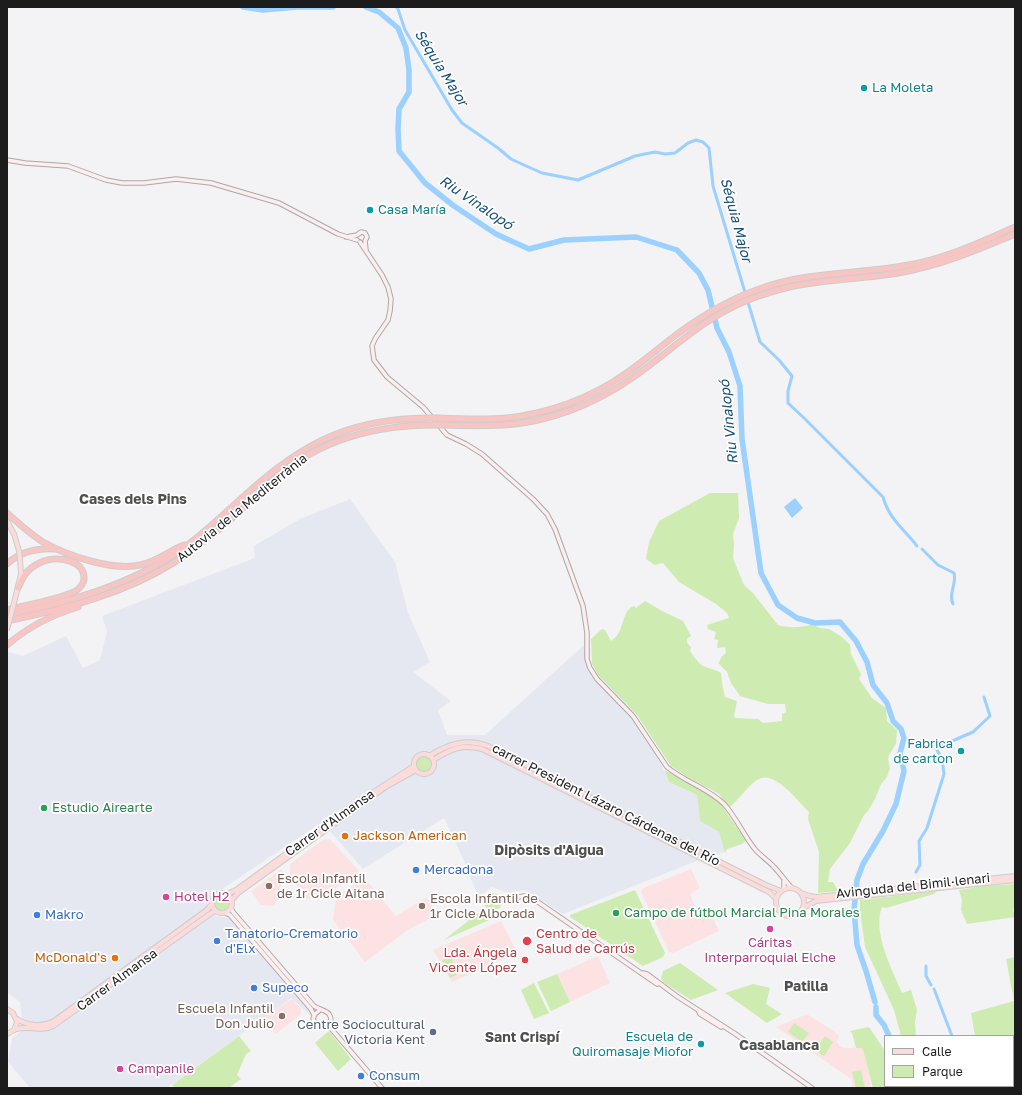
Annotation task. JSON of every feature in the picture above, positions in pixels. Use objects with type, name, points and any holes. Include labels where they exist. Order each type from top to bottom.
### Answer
[{"type":"highway","name":"Autovia de la Mediterrània","points":[[7,615],[63,601],[143,572],[166,559],[214,524],[279,466],[295,454],[324,438],[372,423],[406,418],[494,419],[518,416],[549,409],[593,393],[618,379],[707,313],[749,292],[794,279],[905,266],[938,258],[973,246],[1015,227]]},
{"type":"highway","name":"Autovia de la Mediterrània","points":[[7,621],[65,607],[114,592],[163,569],[196,547],[231,519],[280,474],[314,451],[343,438],[400,426],[481,426],[510,424],[544,418],[573,409],[616,389],[682,339],[719,314],[751,299],[794,286],[897,273],[943,262],[960,257],[1015,234]]},
{"type":"highway","points":[[7,514],[35,536],[60,550],[105,565],[131,566],[150,562],[192,541]]},
{"type":"highway","points":[[7,645],[27,629],[47,618],[124,591],[160,574],[173,566],[196,547]]},
{"type":"highway","points":[[7,564],[21,554],[31,550],[60,550]]},
{"type":"highway","points":[[7,610],[48,600],[76,591],[83,583],[84,573],[74,562],[56,559],[43,561],[28,570],[18,588]]},
{"type":"main road","points":[[7,521],[14,534],[20,559],[18,588],[7,630]]},
{"type":"main road","name":"carrer President Lázaro Cárdenas del Río","points":[[429,756],[445,747],[459,743],[471,742],[488,746],[771,888],[782,890]]},
{"type":"main road","name":"carrer President Lázaro Cárdenas del Río","points":[[433,760],[452,748],[470,747],[482,749],[769,892],[776,899]]},
{"type":"main road","points":[[423,754],[429,756],[433,760],[433,768],[428,773],[422,774],[416,770],[414,766],[414,760],[423,754]]},
{"type":"main road","name":"Carrer d'Almansa","points":[[227,894],[236,890],[352,806],[414,766]]},
{"type":"main road","points":[[232,900],[227,894],[220,893],[215,895],[211,905],[219,913],[225,913],[231,908],[232,900],[238,893],[387,786],[416,770]]},
{"type":"main road","name":"Avinguda del Bimil·lenari","points":[[803,908],[816,901],[893,890],[1015,876]]},
{"type":"main road","name":"Avinguda del Bimil·lenari","points":[[801,893],[817,897],[1015,880]]},
{"type":"main road","points":[[792,888],[797,889],[801,893],[804,901],[803,908],[796,915],[786,916],[781,914],[777,909],[776,899],[782,890],[792,888]]},
{"type":"main road","name":"Carrer Almansa","points":[[52,1023],[207,910],[211,905]]},
{"type":"main road","name":"Carrer Almansa","points":[[14,1030],[22,1027],[45,1030],[53,1026],[216,911]]},
{"type":"main road","points":[[7,1009],[13,1013],[17,1019],[37,1025],[52,1023],[53,1017]]},
{"type":"main road","points":[[7,1034],[14,1030],[17,1019]]},
{"type":"street","points":[[7,160],[25,163],[68,166],[106,180],[122,183],[144,183],[176,179],[211,183],[278,203],[345,237],[359,241],[365,240]]},
{"type":"street","points":[[345,237],[361,232],[364,233],[367,237],[365,240],[367,252]]},
{"type":"street","points":[[357,234],[359,241],[385,280],[391,299],[388,320],[372,346],[374,360],[393,384],[422,407],[447,435],[474,448],[491,460],[547,514],[556,529],[583,606],[586,622],[587,659],[592,673],[633,716],[667,767],[674,773],[702,788],[724,804],[753,846],[775,867],[784,881],[792,888]]},
{"type":"street","points":[[782,890],[784,881]]},
{"type":"street","points":[[504,900],[519,896],[528,897],[535,900],[813,1087]]},
{"type":"street","points":[[225,913],[230,915],[311,1009],[314,1015],[313,1021],[317,1026],[321,1028],[328,1025],[330,1016],[327,1012],[314,1006],[231,908]]},
{"type":"street","points":[[314,1015],[320,1010]]},
{"type":"street","points":[[328,1025],[382,1088]]},
{"type":"shaded area","points":[[350,499],[395,562],[408,613],[430,662],[413,672],[451,701],[438,710],[447,735],[485,735],[584,645],[586,664],[591,675],[630,716],[656,753],[669,782],[697,795],[700,821],[719,832],[725,852],[694,862],[563,914],[525,890],[508,893],[492,887],[478,897],[465,863],[444,818],[363,869],[322,822],[206,900],[216,916],[229,918],[313,1012],[310,1015],[291,998],[167,1088],[30,1088],[8,1062],[12,1038],[23,1030],[20,1002],[7,992],[7,653],[23,656],[66,636],[83,668],[100,660],[107,631],[102,616],[255,558],[254,546],[300,519]]},
{"type":"shaded area","points":[[324,839],[330,839],[359,871],[318,901],[313,898],[308,899],[290,878],[290,864]]},
{"type":"shaded area","name":"Escola Infantil de 1r Cicle Aitana","points":[[282,869],[282,881],[275,906],[261,905],[251,891]]},
{"type":"shaded area","points":[[691,869],[700,888],[690,894],[697,911],[708,907],[719,931],[673,953],[669,952],[641,892],[643,888]]},
{"type":"shaded area","points":[[358,882],[369,883],[396,916],[427,897],[437,915],[409,929],[365,962],[333,920],[336,897]]},
{"type":"shaded area","points":[[501,921],[517,953],[452,982],[433,950]]},
{"type":"shaded area","points":[[598,956],[610,983],[570,1002],[557,974]]},
{"type":"shaded area","name":"Escuela Infantil Don Julio","points":[[290,1000],[293,1000],[301,1009],[301,1014],[276,1034],[263,1018]]},
{"type":"shaded area","points":[[807,1014],[838,1034],[839,1037],[836,1042],[839,1046],[844,1048],[861,1048],[863,1050],[871,1088],[853,1088],[851,1079],[776,1027]]},
{"type":"green space","points":[[710,493],[738,493],[739,518],[733,534],[733,558],[744,585],[753,593],[778,625],[795,627],[812,624],[820,628],[829,629],[842,637],[850,645],[851,654],[861,674],[859,679],[872,698],[886,708],[887,721],[897,730],[896,744],[889,755],[888,760],[890,768],[887,777],[881,784],[875,799],[864,815],[850,843],[830,869],[828,882],[833,882],[838,891],[818,893],[819,852],[808,819],[809,812],[792,794],[778,782],[764,778],[753,783],[730,807],[720,795],[671,766],[637,715],[598,675],[592,664],[591,639],[602,629],[605,630],[611,641],[619,632],[627,612],[634,606],[636,608],[645,601],[683,621],[691,636],[687,639],[687,643],[691,647],[690,651],[697,661],[703,666],[721,673],[725,697],[737,701],[734,716],[735,718],[758,719],[763,723],[782,721],[782,714],[786,712],[785,704],[768,704],[740,696],[731,683],[727,672],[718,663],[721,657],[726,653],[725,647],[717,648],[718,640],[714,639],[716,632],[708,629],[707,625],[729,618],[727,613],[716,604],[679,582],[663,563],[655,565],[646,559],[649,542],[659,521]]},
{"type":"green space","points":[[423,756],[429,758],[431,764],[429,770],[423,772],[417,770],[415,764],[417,758]]},
{"type":"green space","points":[[664,770],[693,783],[721,804],[746,841],[742,844],[727,849],[725,853],[719,832],[700,821],[697,795],[669,782]]},
{"type":"green space","points":[[1015,884],[1015,901],[1013,911],[1015,912],[1015,917],[967,924],[961,910],[962,900],[959,890],[983,886]]},
{"type":"green space","points":[[635,890],[665,953],[663,957],[643,966],[570,917],[570,915]]},
{"type":"green space","points":[[937,891],[934,894],[886,908],[882,907],[880,917],[881,939],[884,950],[902,993],[911,990],[917,1010],[915,1022],[916,1035],[901,1035],[894,1010],[865,947],[860,900]]},
{"type":"green space","points":[[493,893],[499,896],[502,902],[499,908],[493,911],[487,908],[484,902],[487,896]]},
{"type":"green space","points":[[221,895],[228,900],[229,903],[224,910],[221,911],[214,906],[213,903],[218,896]]},
{"type":"green space","points":[[477,914],[481,914],[489,918],[489,920],[444,940]]},
{"type":"green space","points":[[451,957],[458,974],[450,978],[442,960]]},
{"type":"green space","points":[[1015,957],[1015,1088],[985,1088],[1014,1087],[1014,1035],[975,1035],[971,1013],[1014,1001],[1006,959]]},
{"type":"green space","points":[[680,963],[718,990],[691,1000],[663,982],[661,978],[663,971]]},
{"type":"green space","points":[[557,974],[570,1002],[551,1011],[537,982]]},
{"type":"green space","points":[[534,983],[549,1013],[534,1019],[521,990]]},
{"type":"green space","points":[[753,984],[770,988],[766,1004],[782,1014],[767,1023],[725,993]]},
{"type":"green space","points":[[794,1023],[809,1033],[802,1042],[788,1032]]},
{"type":"green space","points":[[869,1027],[884,1050],[884,1087],[898,1088],[873,1088],[863,1050],[861,1048],[856,1048],[852,1033],[850,1031]]},
{"type":"green space","points":[[329,1031],[351,1059],[338,1071],[315,1043]]},
{"type":"green space","points":[[239,1036],[251,1051],[246,1054],[237,1075],[241,1079],[229,1088],[175,1088],[172,1085]]},
{"type":"green space","points":[[825,1036],[833,1042],[824,1056],[815,1050]]},
{"type":"green space","points":[[861,1070],[865,1088],[856,1088],[852,1072]]},
{"type":"water","points":[[795,498],[803,508],[792,518],[784,507]]},
{"type":"waterway","name":"Riu Vinalopó","points":[[243,7],[263,10],[297,7],[333,7]]},
{"type":"waterway","name":"Riu Vinalopó","points":[[366,7],[379,12],[398,28],[406,48],[409,70],[409,92],[399,109],[399,151],[425,183],[454,206],[496,234],[529,249],[564,240],[636,237],[677,250],[699,273],[708,290],[717,328],[729,352],[740,386],[742,439],[761,573],[778,605],[797,618],[815,623],[840,622],[856,641],[867,662],[873,685],[887,703],[893,721],[901,729],[904,738],[900,753],[904,771],[896,804],[883,831],[863,864],[857,880],[854,910],[857,945],[875,1002]]},
{"type":"waterway","name":"Séquia Major","points":[[396,7],[405,30],[452,110],[462,123],[511,159],[524,165],[542,173],[578,180],[635,156],[655,152],[665,154],[675,153],[688,143],[696,140],[703,142],[709,148],[713,186],[760,342],[779,360],[792,376],[788,391],[788,403],[804,418]]},
{"type":"waterway","name":"Séquia Major","points":[[805,419],[883,497],[893,518],[917,546]]},
{"type":"waterway","name":"Séquia Major","points":[[922,549],[938,565],[954,573],[955,577],[951,596],[953,604]]},
{"type":"waterway","name":"Séquia Major","points":[[916,872],[920,865],[919,841],[927,828],[944,774],[942,759],[936,748],[973,732],[990,716],[984,697]]},
{"type":"waterway","name":"Séquia Major","points":[[926,966],[926,976],[931,985]]},
{"type":"waterway","name":"Séquia Major","points":[[934,989],[952,1035]]},
{"type":"waterway","name":"Riu Vinalopó","points":[[876,1007],[876,1015],[884,1025],[889,1035]]},
{"type":"place","name":"La Moleta","points":[[864,88]]},
{"type":"place","name":"Casa María","points":[[370,210]]},
{"type":"place","name":"Fabrica de carton","points":[[961,751]]},
{"type":"place","name":"Estudio Airearte","points":[[44,808]]},
{"type":"place","name":"Jackson American","points":[[345,836]]},
{"type":"place","name":"Mercadona","points":[[416,870]]},
{"type":"place","name":"Escola Infantil de 1r Cicle Aitana","points":[[269,886]]},
{"type":"place","name":"Hotel H2","points":[[166,897]]},
{"type":"place","name":"Escola Infantil de 1r Cicle Alborada","points":[[422,906]]},
{"type":"place","name":"Campo de fútbol Marcial Pina Morales","points":[[616,913]]},
{"type":"place","name":"Makro","points":[[37,915]]},
{"type":"place","name":"Cáritas Interparroquial Elche","points":[[770,929]]},
{"type":"place","name":"Tanatorio-Crematorio d'Elx","points":[[217,941]]},
{"type":"place","name":"Centro de Salud de Carrús","points":[[527,941]]},
{"type":"place","name":"McDonald's","points":[[115,958]]},
{"type":"place","name":"Lda. Ángela Vicente López","points":[[525,960]]},
{"type":"place","name":"Supeco","points":[[254,988]]},
{"type":"place","name":"Escuela Infantil Don Julio","points":[[282,1016]]},
{"type":"place","name":"Centre Sociocultural Victoria Kent","points":[[433,1032]]},
{"type":"place","name":"Escuela de Quiromasaje Miofor","points":[[701,1044]]},
{"type":"place","name":"Campanile","points":[[120,1069]]},
{"type":"place","name":"Consum","points":[[361,1076]]},
{"type":"district","name":"Cases dels Pins","points":[[133,500]]},
{"type":"district","name":"Dipòsits d'Aigua","points":[[549,851]]},
{"type":"district","name":"Patilla","points":[[806,987]]},
{"type":"district","name":"Sant Crispí","points":[[522,1038]]},
{"type":"district","name":"Casablanca","points":[[779,1046]]}]
